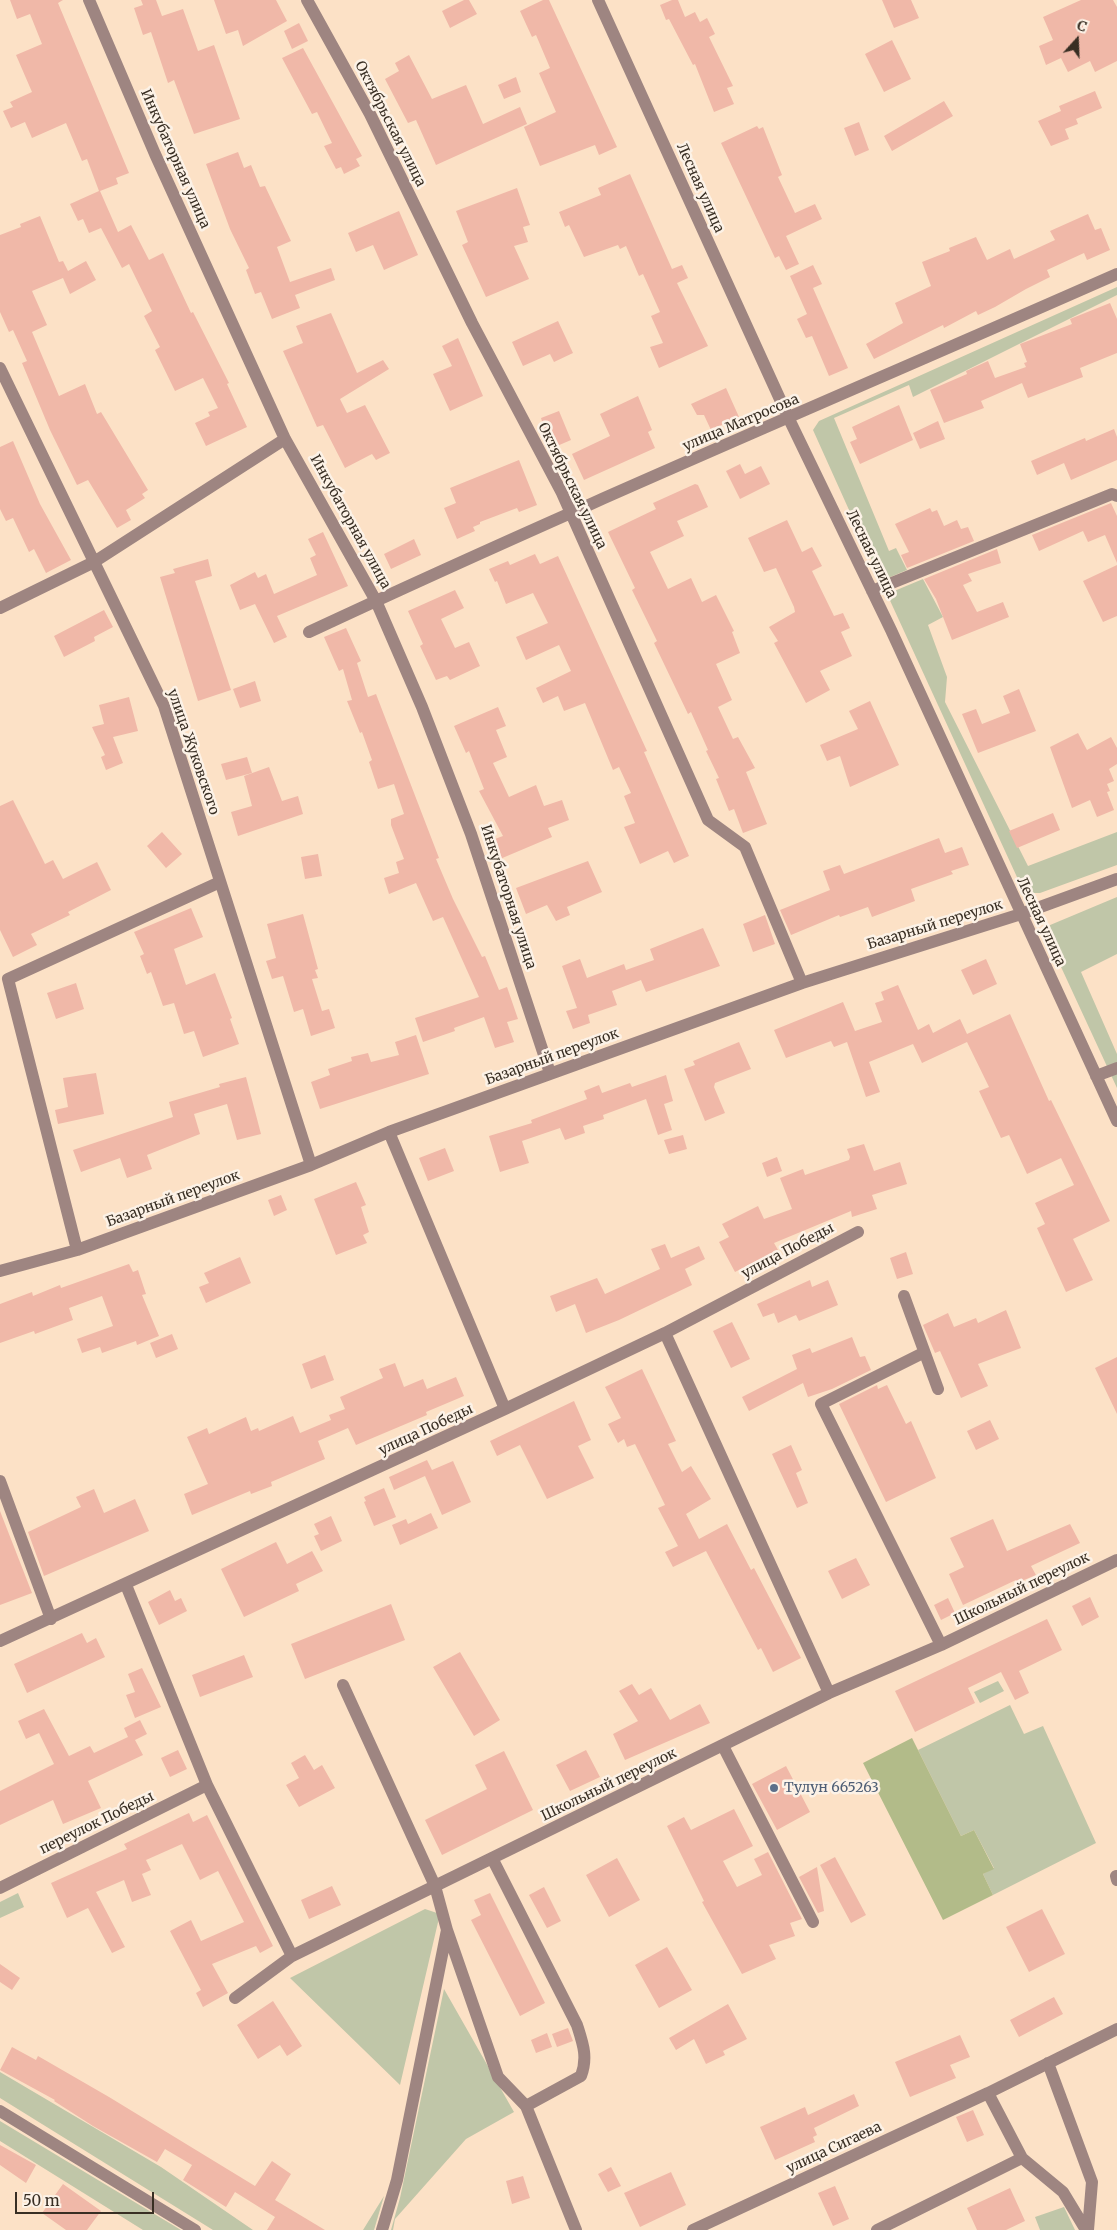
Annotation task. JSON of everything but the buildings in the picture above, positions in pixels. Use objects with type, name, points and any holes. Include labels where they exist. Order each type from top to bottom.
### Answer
[{"type":"street","name":"Инкубаторная улица","points":[[89,0],[155,154],[285,438],[376,601],[422,707],[472,834],[550,1073]]},
{"type":"street","name":"Октябрьская улица","points":[[307,0],[370,114],[472,323],[571,512],[708,820],[744,848],[802,983]]},
{"type":"street","name":"Лесная улица","points":[[598,0],[789,419],[872,591],[1117,1122]]},
{"type":"street","name":"улица Матросова","points":[[309,632],[571,512],[789,419],[1117,274]]},
{"type":"street","name":"улица Жуковского","points":[[0,368],[164,706],[311,1165]]},
{"type":"street","points":[[0,608],[94,562],[285,438]]},
{"type":"street","points":[[872,591],[1114,495]]},
{"type":"street","name":"Базарный переулок","points":[[0,1272],[77,1250],[311,1165],[389,1132],[802,983],[1021,914],[1117,879]]},
{"type":"street","points":[[77,1250],[8,979],[220,882]]},
{"type":"street","points":[[1096,1076],[1117,1068]]},
{"type":"street","points":[[389,1132],[505,1409]]},
{"type":"street","name":"улица Победы","points":[[0,1641],[126,1585],[665,1333],[858,1232]]},
{"type":"street","points":[[904,1296],[938,1389]]},
{"type":"street","points":[[665,1333],[829,1693]]},
{"type":"street","points":[[924,1353],[822,1404],[941,1645]]},
{"type":"street","points":[[0,1481],[51,1618]]},
{"type":"street","name":"Школьный переулок","points":[[235,1998],[292,1956],[829,1693],[941,1645],[1117,1560]]},
{"type":"street","points":[[126,1585],[207,1785],[292,1956]]},
{"type":"street","points":[[343,1685],[434,1886],[447,1930],[498,2078],[526,2106],[576,2230]]},
{"type":"street","points":[[723,1746],[813,1922]]},
{"type":"street","name":"переулок Победы","points":[[0,1888],[207,1785]]},
{"type":"street","points":[[492,1858],[577,2025],[585,2050],[586,2063],[581,2076],[526,2106]]},
{"type":"street","points":[[382,2230],[397,2180],[447,1930]]},
{"type":"street","name":"улица Сигаева","points":[[693,2230],[988,2092],[1117,2029]]},
{"type":"street","points":[[1048,2063],[1092,2182],[1087,2230]]},
{"type":"street","points":[[988,2092],[1022,2158],[1062,2192],[1087,2230]]},
{"type":"street","points":[[0,2111],[195,2230]]},
{"type":"street","points":[[878,2230],[1022,2158]]},
{"type":"green space","points":[[1117,287],[1117,295],[913,397],[909,385],[834,418],[889,551],[896,548],[907,570],[881,581],[813,430],[819,421]]},
{"type":"green space","points":[[923,579],[943,617],[928,625],[947,677],[945,702],[1028,866],[1117,832],[1117,865],[1040,893],[1031,893],[1022,888],[887,594]]},
{"type":"green space","points":[[1117,897],[1117,954],[1081,972],[1117,1054],[1117,1088],[1043,928]]},
{"type":"green space","points":[[998,1681],[1004,1691],[980,1703],[974,1692]]},
{"type":"green space","points":[[1010,1705],[1024,1734],[1043,1726],[1096,1843],[993,1895],[983,1874],[994,1868],[974,1830],[961,1836],[918,1750]]},
{"type":"green space","points":[[912,1738],[961,1836],[974,1830],[994,1869],[983,1874],[993,1895],[943,1920],[863,1763]]},
{"type":"green space","points":[[18,1893],[24,1907],[0,1918],[0,1902]]},
{"type":"green space","points":[[425,1909],[437,1913],[439,1918],[400,2085],[290,1978]]},
{"type":"green space","points":[[444,1989],[514,2112],[466,2139],[395,2219],[393,2230],[391,2230],[400,2198]]},
{"type":"green space","points":[[0,2072],[161,2167],[253,2230],[213,2230],[0,2098]]},
{"type":"green space","points":[[0,2121],[181,2230],[143,2230],[0,2141]]},
{"type":"green space","points":[[384,2196],[374,2230],[363,2230]]},
{"type":"green space","points":[[1064,2207],[1075,2230],[1040,2230],[1035,2217]]},
{"type":"place","name":"Тулун 665263","points":[[774,1788]]}]
